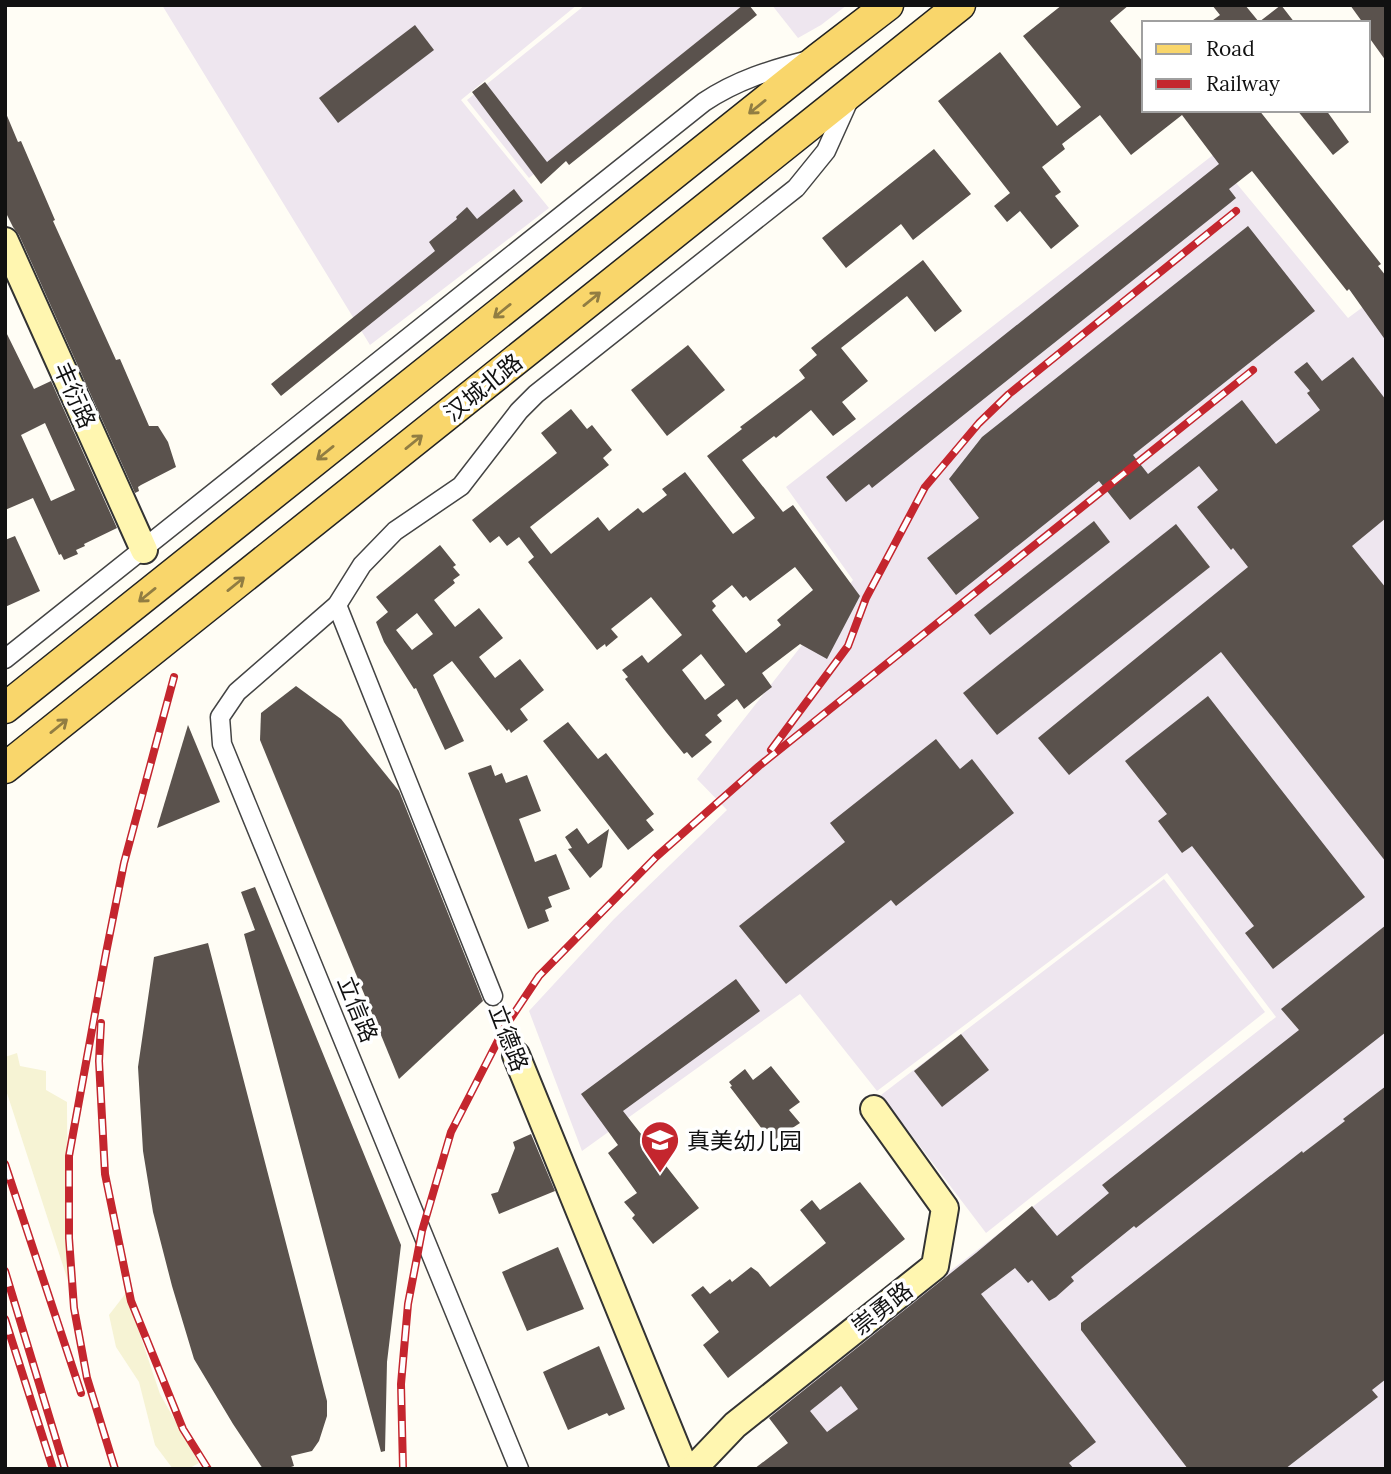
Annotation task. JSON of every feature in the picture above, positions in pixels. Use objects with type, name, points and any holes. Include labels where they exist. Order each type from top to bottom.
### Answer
[{"type":"main road","name":"汉城北路","points":[[5,708],[888,5]]},
{"type":"main road","name":"汉城北路","points":[[5,768],[960,5]]},
{"type":"street","points":[[5,659],[704,102],[729,85],[762,72],[819,58]]},
{"type":"street","name":"立信路","points":[[519,1469],[222,744],[220,717],[237,692],[337,605],[362,565],[379,546],[412,518],[461,486],[519,411],[536,394],[796,188],[826,151],[853,90]]},
{"type":"street","name":"丰衍路","points":[[5,241],[144,550]]},
{"type":"street","name":"立德路","points":[[337,605],[493,996]]},
{"type":"street","name":"立德路","points":[[516,1055],[685,1469]]},
{"type":"street","name":"崇勇路","points":[[693,1469],[734,1425],[936,1266],[945,1208],[874,1109]]},
{"type":"path","name":"立德路","points":[[493,996],[516,1055]]},
{"type":"shaded area","points":[[162,5],[577,5],[461,100],[549,208],[370,345]]},
{"type":"shaded area","points":[[585,5],[743,5],[529,178],[467,100]]},
{"type":"shaded area","points":[[772,5],[847,5],[798,38]]},
{"type":"shaded area","points":[[1213,155],[1348,318],[1386,290],[1386,1469],[814,1469],[767,1408],[958,1265],[1276,1017],[1167,873],[877,1091],[800,994],[582,1151],[529,1011],[614,919],[727,810],[697,779],[853,580],[786,487]]},
{"type":"shaded area","points":[[1164,879],[1265,1012],[986,1233],[881,1095]]},
{"type":"shaded area","points":[[17,1053],[20,1066],[46,1071],[46,1090],[67,1102],[68,1281],[5,1087],[5,1057]]},
{"type":"shaded area","points":[[126,1293],[160,1394],[199,1463],[188,1469],[173,1469],[155,1445],[139,1382],[116,1347],[109,1315]]},
{"type":"building","points":[[743,5],[749,5],[757,15],[569,165],[566,161],[541,184],[472,92],[485,82],[547,162]]},
{"type":"building","points":[[1062,5],[1129,5],[1110,21],[1142,61],[1142,112],[1261,112],[1381,264],[1378,266],[1386,276],[1386,341],[1349,289],[1347,291],[1252,171],[1229,189],[1236,198],[1230,203],[872,488],[869,484],[846,502],[826,477],[1219,164],[1182,115],[1131,155],[1100,115],[1062,144],[1065,149],[1042,167],[1061,192],[1055,196],[1079,226],[1051,249],[1020,211],[1007,222],[994,206],[1010,193],[938,101],[1000,52],[1057,126],[1081,107],[1023,36]]},
{"type":"building","points":[[1212,5],[1245,5],[1258,21],[1212,21],[1220,15]]},
{"type":"building","points":[[1281,5],[1293,21],[1260,21]]},
{"type":"building","points":[[1350,5],[1386,5],[1386,61],[1370,39],[1370,21],[1362,21]]},
{"type":"building","points":[[415,25],[434,50],[338,123],[319,98]]},
{"type":"building","points":[[5,111],[18,142],[21,141],[55,220],[53,221],[116,360],[120,359],[149,426],[158,426],[168,442],[176,467],[141,485],[135,493],[19,235],[5,211]]},
{"type":"building","points":[[1299,112],[1327,112],[1349,142],[1333,155]]},
{"type":"building","points":[[934,149],[971,194],[913,240],[901,224],[846,268],[822,238]]},
{"type":"building","points":[[514,189],[523,201],[281,396],[271,384],[435,251],[429,242],[467,207],[477,219]]},
{"type":"building","points":[[1248,226],[1315,311],[1133,455],[1148,474],[1242,400],[1276,444],[1320,410],[1307,393],[1310,391],[1294,372],[1307,362],[1322,381],[1353,357],[1386,400],[1386,518],[1352,546],[1386,588],[1386,862],[1221,652],[1069,775],[1038,738],[1248,567],[1197,507],[1218,490],[1199,466],[1130,520],[1099,481],[956,595],[927,558],[979,518],[949,479],[982,437]]},
{"type":"building","points":[[923,260],[962,311],[935,332],[907,296],[841,348],[868,381],[842,402],[856,419],[833,436],[811,410],[776,438],[774,436],[742,460],[783,512],[793,505],[860,596],[827,659],[800,644],[762,673],[772,687],[744,709],[737,699],[717,715],[722,721],[705,735],[712,742],[692,758],[687,752],[684,754],[666,732],[625,679],[628,677],[622,670],[642,655],[648,663],[682,635],[651,597],[611,629],[618,637],[606,647],[605,644],[597,650],[528,562],[534,557],[519,537],[507,546],[499,536],[490,543],[472,520],[557,453],[541,433],[571,409],[587,429],[592,425],[612,450],[603,458],[609,465],[530,527],[551,554],[598,517],[609,531],[638,508],[643,513],[667,495],[662,489],[685,472],[733,534],[755,518],[707,456],[742,429],[740,427],[805,378],[799,370],[817,355],[811,348]],"holes":[[[795,567],[813,590],[777,620],[781,625],[746,653],[712,610],[716,606],[712,601],[732,585],[743,598],[746,596],[750,601]],[[701,654],[725,685],[705,700],[682,670]]]},
{"type":"building","points":[[5,330],[34,389],[51,381],[117,528],[84,544],[85,546],[76,550],[78,554],[64,560],[61,554],[59,555],[33,498],[5,510]],"holes":[[[45,423],[75,490],[51,501],[21,435]]]},
{"type":"building","points":[[688,345],[725,390],[667,436],[631,390]]},
{"type":"building","points":[[1094,521],[1110,542],[990,635],[974,615]]},
{"type":"building","points":[[1176,524],[1210,567],[997,735],[963,693]]},
{"type":"building","points":[[15,536],[40,591],[5,607],[5,540]]},
{"type":"building","points":[[440,545],[456,565],[453,567],[460,575],[453,580],[455,583],[434,600],[455,627],[479,608],[503,638],[479,657],[495,678],[520,659],[544,690],[520,709],[528,720],[511,733],[509,729],[507,731],[452,661],[433,675],[464,741],[445,750],[416,688],[414,689],[384,642],[376,622],[388,612],[376,597]],"holes":[[[417,613],[433,634],[412,650],[396,630]]]},
{"type":"building","points":[[296,686],[341,719],[399,791],[483,1001],[399,1079],[260,740],[261,713]]},
{"type":"building","points":[[1208,696],[1365,897],[1273,969],[1245,933],[1254,926],[1192,846],[1182,853],[1158,821],[1167,814],[1125,761]]},
{"type":"building","points":[[568,722],[598,759],[606,753],[654,814],[646,820],[654,830],[628,850],[543,741]]},
{"type":"building","points":[[188,725],[220,802],[157,828]]},
{"type":"building","points":[[936,739],[960,769],[972,759],[1014,813],[896,906],[891,900],[786,984],[739,926],[845,842],[830,823]]},
{"type":"building","points":[[491,765],[495,776],[502,773],[506,783],[527,775],[541,811],[519,819],[535,862],[556,854],[570,889],[548,897],[552,907],[545,910],[549,921],[528,929],[468,773]]},
{"type":"building","points":[[577,828],[588,844],[609,829],[602,867],[590,878],[568,849],[572,848],[565,837]]},
{"type":"building","points":[[255,887],[401,1245],[387,1362],[385,1451],[381,1452],[244,934],[255,930],[241,892]]},
{"type":"building","points":[[1386,925],[1386,1032],[1136,1228],[1134,1226],[1071,1277],[1074,1281],[1056,1297],[1049,1301],[1032,1280],[1028,1283],[1015,1268],[981,1294],[1096,1442],[1069,1463],[1074,1469],[754,1469],[788,1443],[769,1418],[1032,1206],[1057,1236],[1109,1193],[1102,1185],[1299,1030],[1281,1009]],"holes":[[[841,1386],[858,1409],[827,1432],[810,1411]]]},
{"type":"building","points":[[208,943],[327,1401],[327,1416],[319,1441],[312,1451],[291,1456],[294,1466],[285,1469],[263,1469],[194,1359],[153,1212],[143,1151],[138,1067],[154,957]]},
{"type":"building","points":[[736,979],[760,1011],[623,1111],[699,1208],[653,1244],[632,1218],[635,1215],[624,1202],[637,1193],[608,1153],[618,1145],[581,1094]]},
{"type":"building","points":[[961,1034],[989,1070],[942,1107],[914,1071]]},
{"type":"building","points":[[771,1066],[800,1102],[789,1110],[800,1123],[774,1140],[771,1136],[769,1138],[729,1082],[745,1069],[753,1080]]},
{"type":"building","points":[[1386,1086],[1386,1379],[1372,1390],[1378,1397],[1285,1469],[1188,1469],[1081,1330],[1081,1323],[1302,1151],[1303,1153],[1345,1121],[1343,1119]]},
{"type":"building","points":[[531,1134],[555,1191],[499,1214],[491,1194],[498,1192],[515,1148],[513,1142]]},
{"type":"building","points":[[860,1182],[905,1239],[728,1378],[703,1345],[719,1332],[691,1295],[703,1286],[710,1294],[751,1267],[770,1287],[826,1243],[800,1210],[812,1200],[820,1210]]},
{"type":"building","points":[[558,1247],[584,1309],[527,1331],[502,1272]]},
{"type":"building","points":[[599,1346],[625,1409],[609,1416],[607,1413],[568,1430],[543,1372]]},
{"type":"railway","points":[[771,750],[848,646],[866,598],[925,487],[979,423],[1009,394],[1236,211]]},
{"type":"railway","points":[[403,1469],[401,1384],[408,1304],[422,1231],[451,1132],[505,1027],[539,976],[656,857],[759,766],[1253,370]]},
{"type":"railway","points":[[115,1469],[87,1378],[74,1308],[69,1238],[69,1156],[124,863],[174,677]]},
{"type":"railway","points":[[101,1023],[99,1061],[105,1174],[131,1301],[183,1429],[208,1469]]},
{"type":"railway","points":[[5,1164],[81,1393]]},
{"type":"railway","points":[[5,1271],[65,1469]]},
{"type":"railway","points":[[5,1319],[53,1469]]},
{"type":"place","name":"真美幼儿园","points":[[660,1174]]}]
